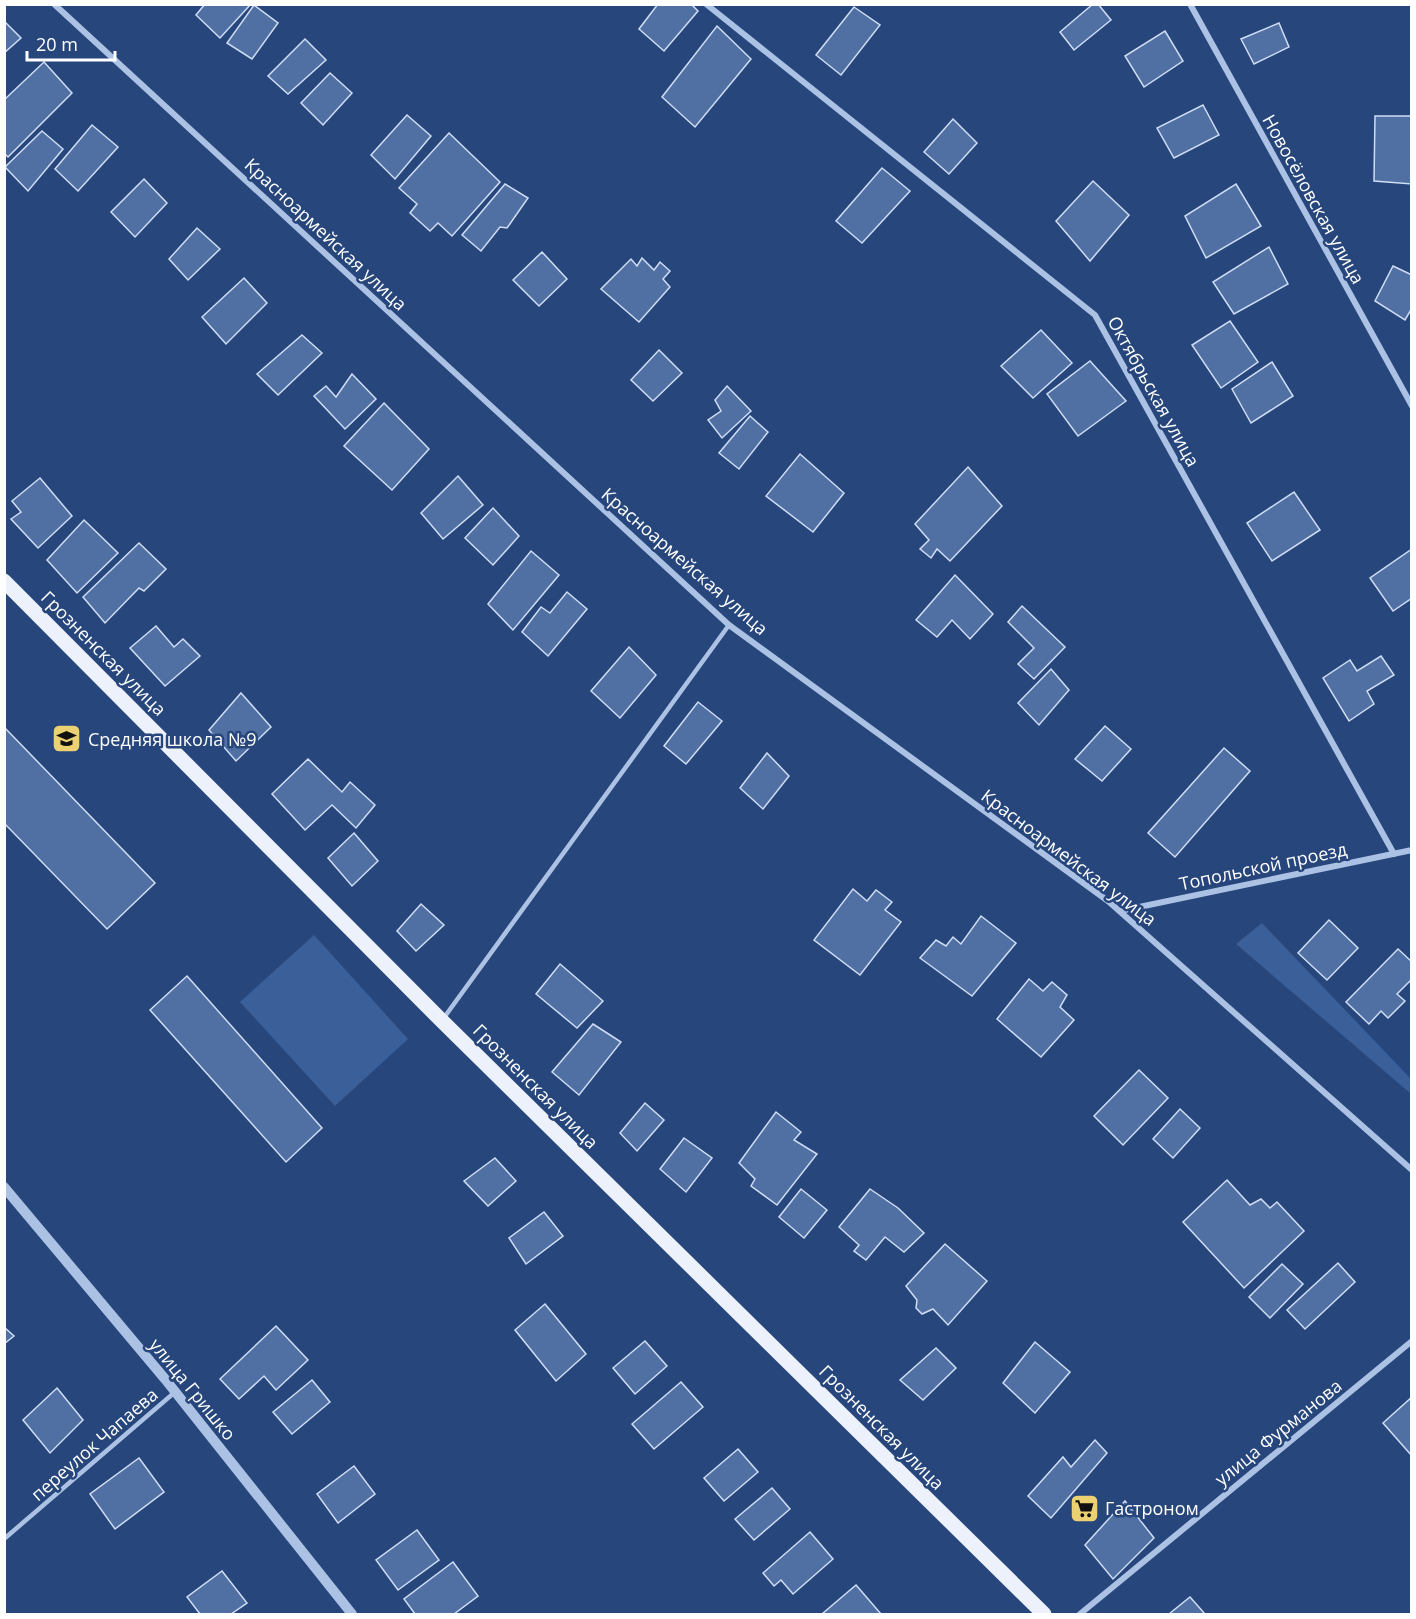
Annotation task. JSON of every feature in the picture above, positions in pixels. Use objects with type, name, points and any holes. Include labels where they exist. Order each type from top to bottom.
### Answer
[{"type":"main road","name":"Грозненская улица","points":[[4,581],[442,1021],[1044,1614]]},
{"type":"street","name":"Красноармейская улица","points":[[54,4],[729,625],[1120,911],[1412,1170]]},
{"type":"street","name":"Октябрьская улица","points":[[706,4],[1095,315],[1394,854]]},
{"type":"street","name":"Новосёловская улица","points":[[1190,4],[1412,406]]},
{"type":"street","name":"Топольской проезд","points":[[1120,911],[1412,850]]},
{"type":"street","name":"улица Гришко","points":[[4,1187],[175,1392],[352,1614]]},
{"type":"street","name":"улица Фурманова","points":[[1080,1614],[1412,1341]]},
{"type":"lane","points":[[442,1021],[729,625]]},
{"type":"lane","name":"переулок Чапаева","points":[[4,1539],[175,1392]]},
{"type":"shaded area","points":[[1262,923],[1411,1079],[1411,1094],[1236,944]]},
{"type":"shaded area","points":[[314,935],[408,1039],[335,1106],[240,1002]]},
{"type":"building","points":[[205,4],[251,4],[220,38],[196,15]]},
{"type":"building","points":[[658,4],[691,4],[698,11],[664,51],[639,29]]},
{"type":"building","points":[[1093,4],[1098,4],[1111,20],[1074,50],[1060,32]]},
{"type":"building","points":[[254,5],[278,23],[252,59],[227,43]]},
{"type":"building","points":[[854,7],[880,25],[841,75],[816,55]]},
{"type":"building","points":[[4,21],[21,38],[4,53]]},
{"type":"building","points":[[1279,23],[1289,47],[1254,64],[1241,39]]},
{"type":"building","points":[[717,26],[751,59],[695,127],[662,97]]},
{"type":"building","points":[[1165,31],[1183,61],[1144,87],[1125,56]]},
{"type":"building","points":[[305,39],[326,60],[288,94],[268,76]]},
{"type":"building","points":[[44,62],[72,93],[8,157],[4,153],[4,100]]},
{"type":"building","points":[[330,73],[352,93],[323,125],[301,103]]},
{"type":"building","points":[[1203,105],[1219,135],[1174,158],[1157,128]]},
{"type":"building","points":[[407,115],[431,136],[395,179],[371,155]]},
{"type":"building","points":[[1375,116],[1412,116],[1412,184],[1374,181]]},
{"type":"building","points":[[953,119],[977,143],[949,174],[924,152]]},
{"type":"building","points":[[92,125],[118,147],[78,191],[55,169]]},
{"type":"building","points":[[42,131],[63,149],[28,191],[5,167]]},
{"type":"building","points":[[449,133],[500,182],[452,236],[438,223],[430,231],[410,213],[417,204],[399,188]]},
{"type":"building","points":[[882,168],[910,191],[862,243],[836,221]]},
{"type":"building","points":[[144,179],[167,203],[135,237],[111,212]]},
{"type":"building","points":[[1093,181],[1129,215],[1090,261],[1056,221]]},
{"type":"building","points":[[505,184],[528,198],[507,228],[500,227],[481,251],[462,235]]},
{"type":"building","points":[[1236,184],[1261,226],[1206,258],[1185,216]]},
{"type":"building","points":[[197,228],[220,249],[188,280],[169,259]]},
{"type":"building","points":[[1269,247],[1288,284],[1234,314],[1213,282]]},
{"type":"building","points":[[542,252],[567,279],[539,306],[513,280]]},
{"type":"building","points":[[642,258],[654,270],[660,262],[670,271],[663,279],[670,287],[639,322],[601,289],[631,259],[637,266]]},
{"type":"building","points":[[1393,266],[1412,275],[1412,308],[1405,320],[1375,301]]},
{"type":"building","points":[[244,278],[267,303],[226,344],[202,317]]},
{"type":"building","points":[[1230,321],[1258,362],[1221,388],[1192,345]]},
{"type":"building","points":[[1041,330],[1072,363],[1033,398],[1001,366]]},
{"type":"building","points":[[302,335],[322,353],[278,395],[257,374]]},
{"type":"building","points":[[659,350],[682,373],[653,401],[631,380]]},
{"type":"building","points":[[1090,361],[1126,401],[1078,436],[1047,394]]},
{"type":"building","points":[[1272,362],[1293,396],[1251,423],[1232,389]]},
{"type":"building","points":[[352,374],[376,399],[345,429],[314,396],[326,386],[336,397]]},
{"type":"building","points":[[727,386],[751,411],[722,438],[708,420],[721,411],[715,400]]},
{"type":"building","points":[[384,403],[429,449],[392,490],[344,446]]},
{"type":"building","points":[[750,416],[768,432],[739,469],[719,453]]},
{"type":"building","points":[[800,454],[844,493],[813,532],[766,496]]},
{"type":"building","points":[[968,467],[1002,506],[950,561],[937,549],[931,558],[920,549],[929,540],[915,524]]},
{"type":"building","points":[[458,476],[483,505],[443,539],[421,513]]},
{"type":"building","points":[[40,478],[72,516],[38,548],[11,519],[21,512],[12,501]]},
{"type":"building","points":[[1294,492],[1320,530],[1272,561],[1247,523]]},
{"type":"building","points":[[493,508],[519,536],[493,565],[465,538]]},
{"type":"building","points":[[84,520],[118,553],[77,593],[47,560]]},
{"type":"building","points":[[139,543],[166,569],[144,591],[139,588],[105,623],[83,597]]},
{"type":"building","points":[[1412,549],[1412,598],[1393,611],[1370,578]]},
{"type":"building","points":[[531,551],[559,575],[513,630],[488,604]]},
{"type":"building","points":[[955,575],[993,614],[970,639],[952,620],[937,637],[916,620]]},
{"type":"building","points":[[567,592],[587,609],[548,656],[522,632],[541,607],[550,613]]},
{"type":"building","points":[[1022,606],[1065,647],[1034,679],[1018,664],[1034,648],[1008,622]]},
{"type":"building","points":[[156,626],[174,647],[183,639],[200,656],[165,686],[130,648]]},
{"type":"building","points":[[629,647],[656,675],[620,718],[591,691]]},
{"type":"building","points":[[1381,656],[1394,675],[1367,691],[1374,704],[1349,721],[1323,678],[1350,660],[1357,671]]},
{"type":"building","points":[[1051,669],[1069,690],[1039,725],[1018,703]]},
{"type":"building","points":[[241,693],[271,727],[236,761],[209,730]]},
{"type":"building","points":[[698,702],[722,721],[686,764],[664,746]]},
{"type":"building","points":[[1105,726],[1131,749],[1102,781],[1075,759]]},
{"type":"building","points":[[4,727],[155,883],[107,929],[4,823]]},
{"type":"building","points":[[1224,748],[1250,771],[1175,857],[1148,833]]},
{"type":"building","points":[[767,753],[789,776],[763,809],[740,788]]},
{"type":"building","points":[[308,759],[342,792],[350,782],[375,805],[356,828],[332,805],[305,830],[272,794]]},
{"type":"building","points":[[354,833],[378,861],[352,886],[328,858]]},
{"type":"building","points":[[853,889],[867,901],[876,890],[892,902],[885,910],[901,922],[860,975],[814,940]]},
{"type":"building","points":[[421,904],[444,925],[416,951],[397,931]]},
{"type":"building","points":[[981,916],[1016,943],[972,996],[920,958],[936,940],[946,946],[953,937],[961,944]]},
{"type":"building","points":[[1329,920],[1358,948],[1327,980],[1298,953]]},
{"type":"building","points":[[1398,949],[1412,962],[1412,979],[1397,994],[1405,1001],[1388,1018],[1381,1011],[1369,1024],[1346,1002]]},
{"type":"building","points":[[560,964],[603,1001],[577,1028],[536,994]]},
{"type":"building","points":[[187,976],[322,1128],[286,1162],[150,1010]]},
{"type":"building","points":[[1029,979],[1043,991],[1052,982],[1067,995],[1060,1007],[1074,1020],[1041,1057],[997,1019]]},
{"type":"building","points":[[593,1024],[621,1042],[579,1095],[552,1072]]},
{"type":"building","points":[[1139,1070],[1168,1098],[1123,1145],[1094,1116]]},
{"type":"building","points":[[645,1103],[664,1120],[637,1151],[620,1133]]},
{"type":"building","points":[[1180,1109],[1200,1128],[1173,1158],[1153,1139]]},
{"type":"building","points":[[776,1112],[801,1132],[794,1140],[817,1154],[777,1205],[751,1186],[755,1179],[739,1163]]},
{"type":"building","points":[[684,1138],[712,1158],[686,1192],[660,1169]]},
{"type":"building","points":[[495,1158],[516,1181],[488,1206],[464,1181]]},
{"type":"building","points":[[1227,1180],[1250,1205],[1261,1199],[1270,1208],[1277,1202],[1304,1231],[1244,1288],[1183,1222]]},
{"type":"building","points":[[801,1189],[827,1210],[804,1238],[779,1217]]},
{"type":"building","points":[[870,1189],[898,1208],[924,1233],[904,1252],[885,1237],[866,1260],[854,1251],[859,1245],[839,1227]]},
{"type":"building","points":[[544,1212],[563,1236],[526,1264],[509,1238]]},
{"type":"building","points":[[945,1244],[987,1281],[948,1325],[933,1309],[922,1314],[916,1308],[917,1300],[906,1286]]},
{"type":"building","points":[[1338,1263],[1355,1282],[1305,1329],[1287,1310]]},
{"type":"building","points":[[1282,1264],[1303,1284],[1270,1318],[1249,1297]]},
{"type":"building","points":[[545,1304],[586,1354],[556,1381],[515,1330]]},
{"type":"building","points":[[276,1326],[308,1360],[276,1390],[264,1376],[239,1399],[220,1379]]},
{"type":"building","points":[[4,1327],[14,1336],[4,1344]]},
{"type":"building","points":[[645,1341],[667,1366],[635,1394],[613,1368]]},
{"type":"building","points":[[1035,1342],[1070,1372],[1035,1413],[1003,1383]]},
{"type":"building","points":[[936,1348],[956,1368],[923,1400],[900,1380]]},
{"type":"building","points":[[312,1380],[330,1402],[292,1434],[273,1412]]},
{"type":"building","points":[[681,1382],[703,1407],[654,1449],[632,1424]]},
{"type":"building","points":[[57,1388],[83,1420],[50,1453],[23,1420]]},
{"type":"building","points":[[1412,1397],[1412,1456],[1383,1423]]},
{"type":"building","points":[[1095,1440],[1107,1453],[1051,1518],[1028,1496],[1063,1457],[1071,1467]]},
{"type":"building","points":[[738,1449],[758,1472],[724,1501],[704,1478]]},
{"type":"building","points":[[139,1458],[164,1492],[115,1529],[90,1494]]},
{"type":"building","points":[[354,1466],[375,1494],[338,1523],[317,1494]]},
{"type":"building","points":[[772,1488],[790,1509],[754,1540],[735,1519]]},
{"type":"building","points":[[1125,1501],[1154,1538],[1113,1579],[1085,1545]]},
{"type":"building","points":[[417,1530],[439,1560],[398,1590],[376,1560]]},
{"type":"building","points":[[810,1532],[833,1559],[793,1594],[781,1580],[774,1586],[763,1573]]},
{"type":"building","points":[[453,1562],[478,1596],[454,1614],[415,1614],[404,1599]]},
{"type":"building","points":[[222,1571],[247,1603],[231,1614],[200,1614],[187,1597]]},
{"type":"building","points":[[856,1585],[881,1614],[822,1614]]},
{"type":"building","points":[[1190,1597],[1205,1614],[1169,1614]]},
{"type":"place","name":"Средняя школа №9","points":[[67,739]]},
{"type":"place","name":"Гастроном","points":[[1084,1508]]}]
